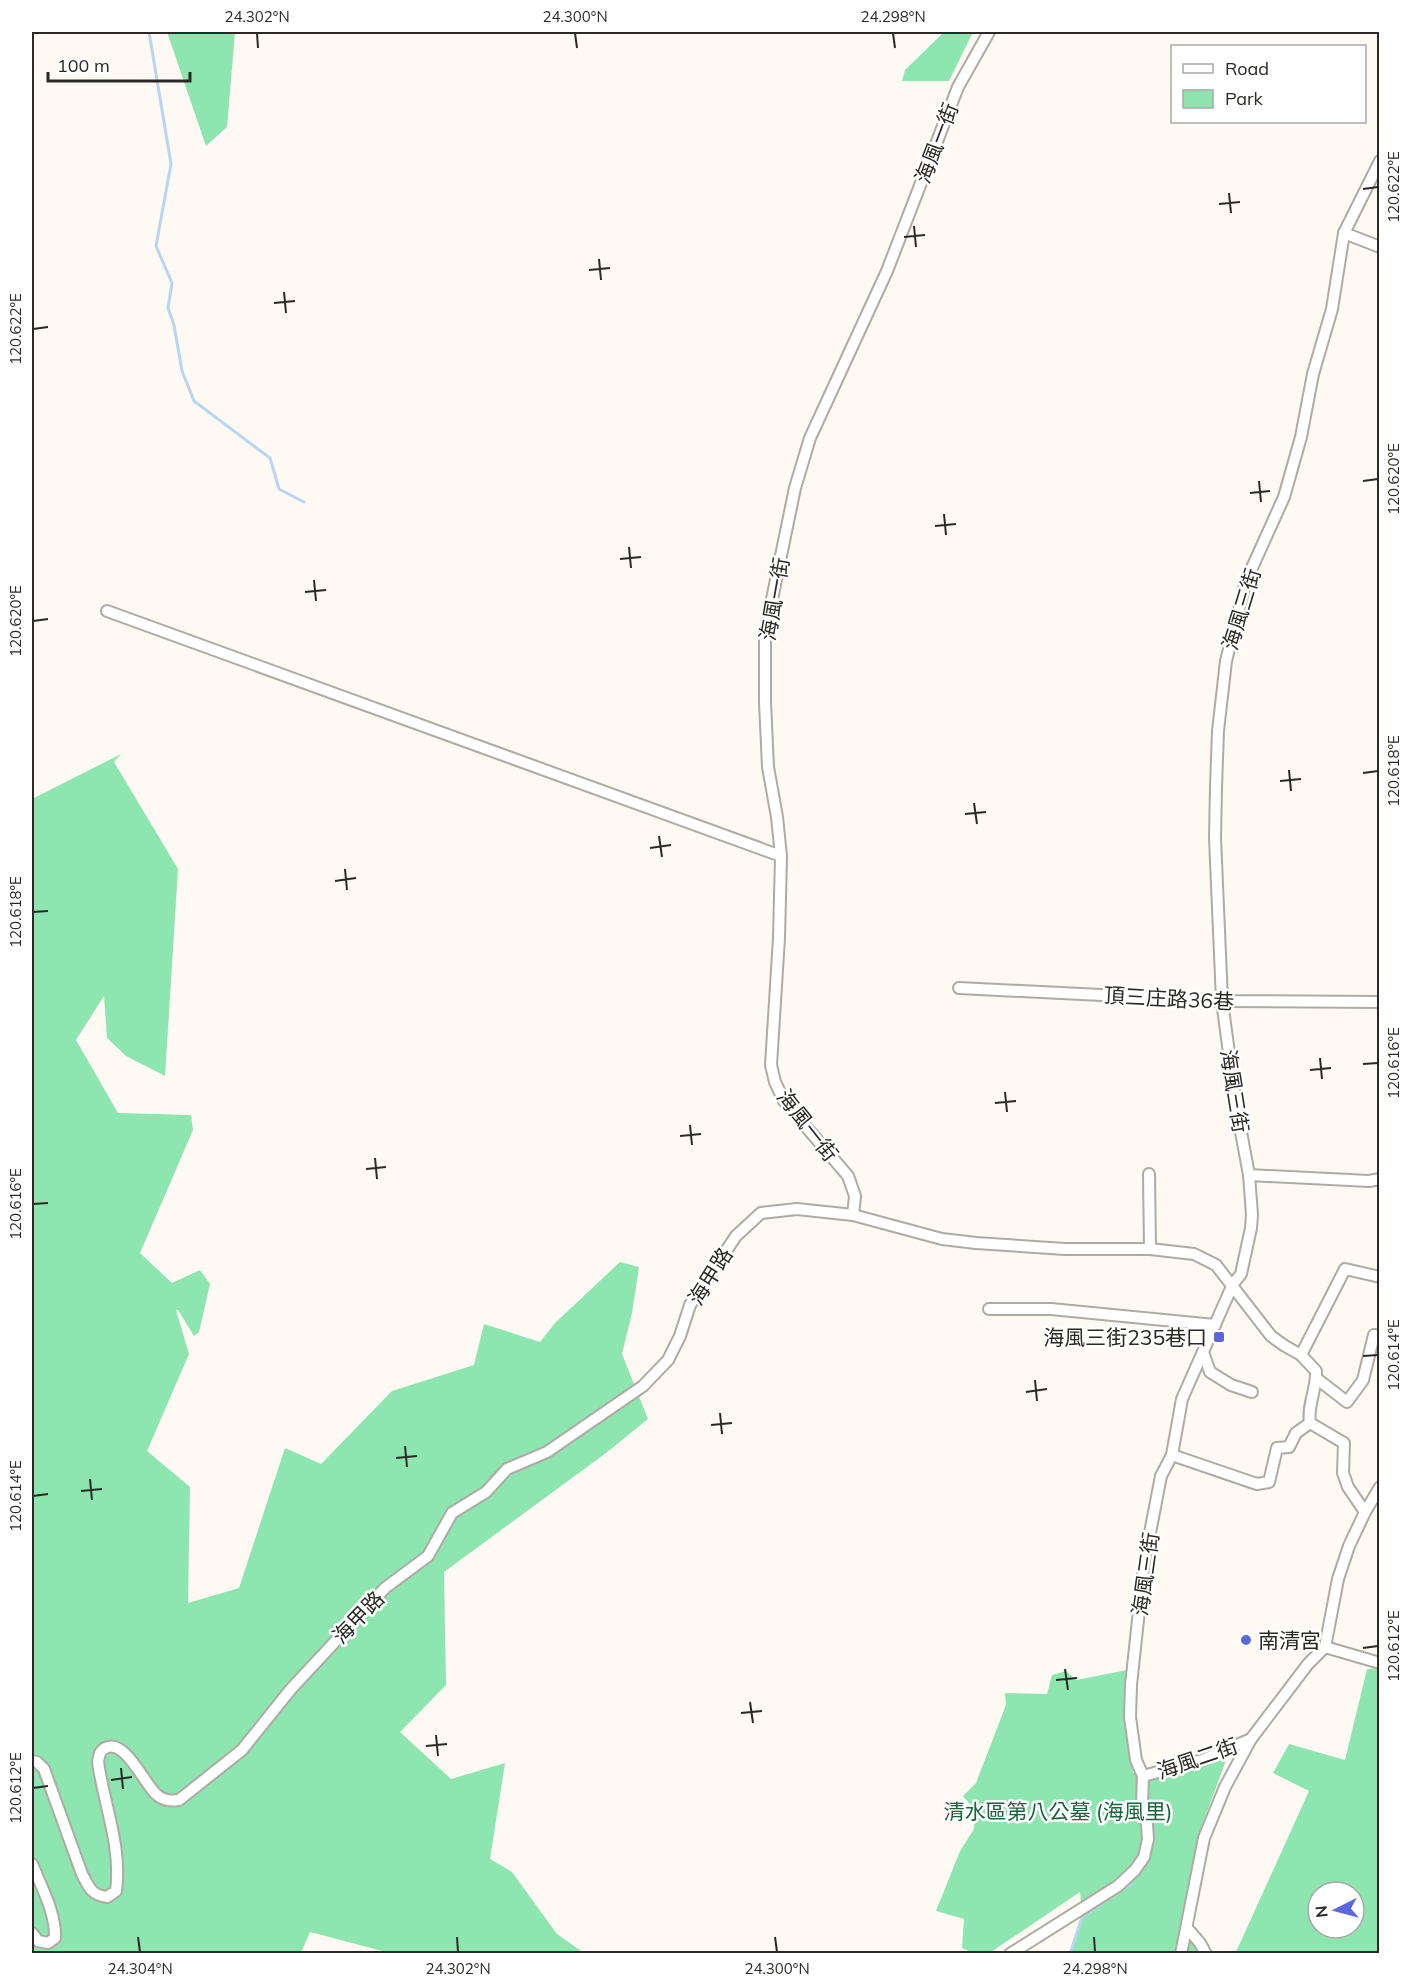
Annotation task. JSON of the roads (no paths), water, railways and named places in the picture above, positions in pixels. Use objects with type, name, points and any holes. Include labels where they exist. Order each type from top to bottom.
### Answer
[{"type":"street","name":"海風一街","points":[[853,1215],[855,1196],[848,1176],[784,1101],[775,1082],[771,1065],[779,938],[781,856],[768,767],[765,633],[795,488],[810,438],[887,271],[957,87],[989,32]]},
{"type":"street","name":"海風三街","points":[[1010,1953],[1118,1886],[1135,1870],[1144,1857],[1148,1839],[1148,1825],[1142,1803],[1143,1776],[1136,1760],[1130,1717],[1131,1685],[1144,1564],[1161,1476],[1172,1455],[1182,1399],[1233,1284],[1241,1274],[1252,1215],[1222,1001],[1216,807],[1218,731],[1226,661],[1246,581],[1284,497],[1300,437],[1313,374],[1332,309],[1344,233],[1352,212],[1380,160]]},
{"type":"street","points":[[1344,233],[1380,247]]},
{"type":"street","points":[[107,611],[781,856]]},
{"type":"street","name":"頂三庄路36巷","points":[[959,988],[1222,1001],[1380,1002]]},
{"type":"street","points":[[1149,1174],[1150,1249]]},
{"type":"street","points":[[1248,1175],[1369,1181],[1380,1179]]},
{"type":"street","name":"海甲路","points":[[32,1761],[37,1762],[44,1769],[89,1888],[97,1896],[107,1897],[116,1891],[118,1879],[117,1857],[98,1762],[104,1748],[111,1746],[118,1748],[157,1795],[168,1801],[179,1800],[194,1790],[242,1750],[291,1689],[385,1588],[428,1556],[452,1513],[486,1492],[507,1469],[546,1452],[643,1386],[668,1360],[680,1336],[690,1305],[736,1236],[761,1213],[796,1209],[853,1215]]},
{"type":"street","points":[[853,1215],[954,1240],[1065,1249],[1150,1249],[1194,1254],[1216,1265],[1233,1284],[1271,1336],[1301,1355],[1316,1371],[1308,1412],[1310,1423],[1344,1443],[1343,1473],[1348,1487],[1365,1512]]},
{"type":"street","points":[[1301,1355],[1344,1269],[1380,1276]]},
{"type":"street","points":[[989,1309],[1051,1309],[1215,1326]]},
{"type":"street","points":[[1316,1378],[1347,1402],[1363,1380],[1374,1335],[1380,1336]]},
{"type":"street","points":[[1203,1352],[1210,1372],[1231,1385],[1252,1392]]},
{"type":"street","points":[[1172,1455],[1257,1484],[1269,1482],[1277,1448],[1289,1447],[1296,1433],[1310,1423]]},
{"type":"street","points":[[1380,1487],[1349,1546],[1338,1579],[1326,1647],[1380,1663]]},
{"type":"street","name":"海風二街","points":[[1143,1776],[1202,1760],[1251,1739],[1308,1664],[1326,1647]]},
{"type":"street","points":[[1181,1953],[1204,1838],[1225,1787],[1251,1739]]},
{"type":"street","points":[[32,1864],[51,1914],[55,1938],[48,1943],[38,1941],[32,1933]]},
{"type":"street","points":[[1187,1928],[1200,1942],[1206,1953]]},
{"type":"waterway","points":[[149,32],[171,164],[156,246],[172,283],[168,308],[174,325],[182,371],[194,401],[270,458],[279,489],[304,502]]},
{"type":"waterway","points":[[1070,1954],[1082,1917],[1131,1884]]},
{"type":"place","name":"海風三街235巷口","points":[[1219,1337]]},
{"type":"place","name":"南清宮","points":[[1246,1640]]},
{"type":"park label","name":"清水區第八公墓 (海風里)","points":[[1058,1811]]}]
